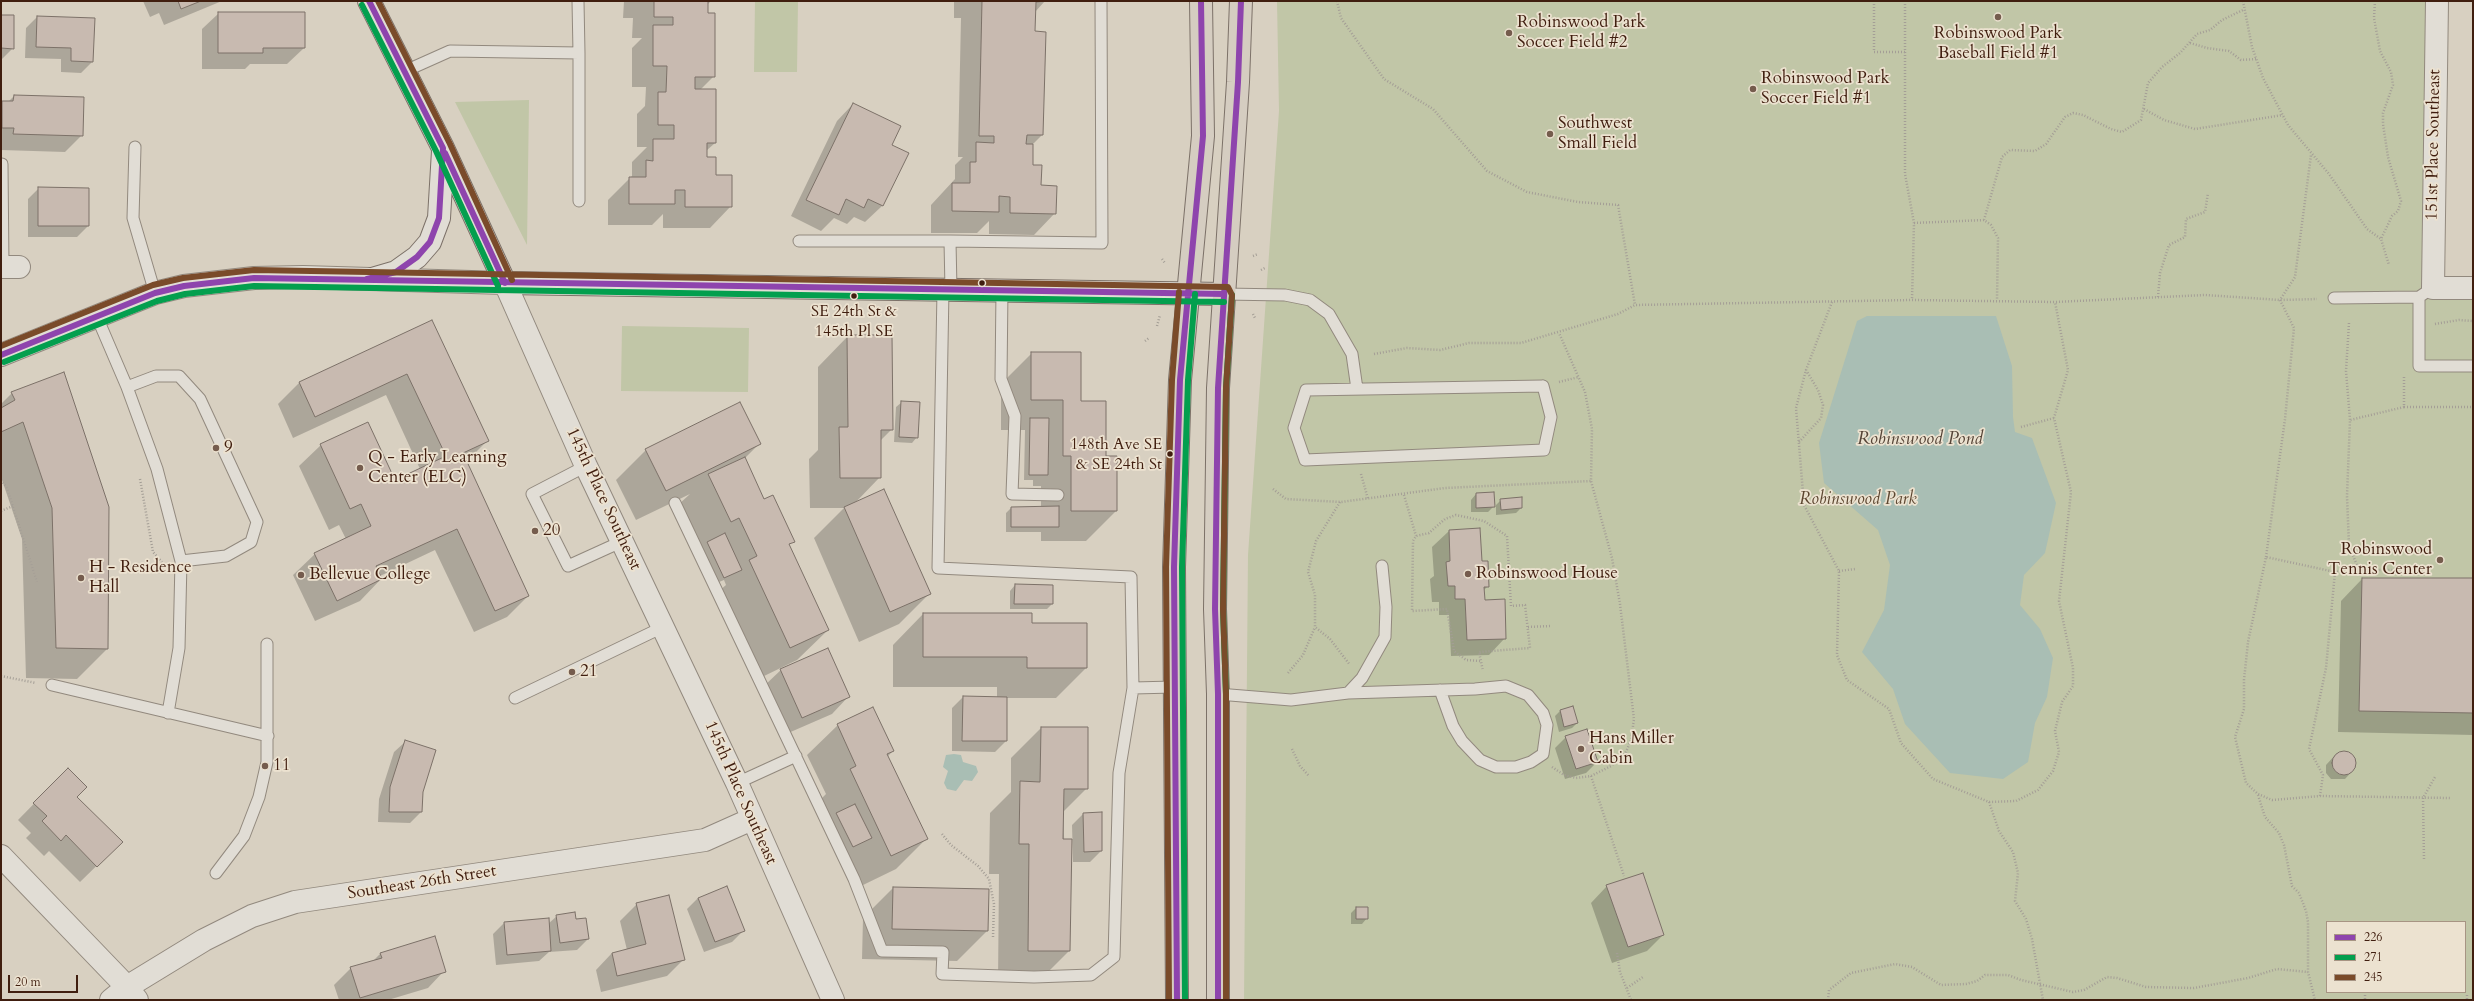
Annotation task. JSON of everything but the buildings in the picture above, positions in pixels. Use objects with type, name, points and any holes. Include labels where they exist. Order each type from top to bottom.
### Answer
[{"type":"main road","points":[[1177,1000],[1174,559],[1180,380],[1186,294],[1203,136],[1201,1]]},
{"type":"main road","points":[[1218,1000],[1218,694],[1215,609],[1218,388],[1238,82],[1241,1]]},
{"type":"street","name":"145th Place Southeast","points":[[369,1],[403,72],[443,148],[586,466],[623,540],[737,783],[833,1000]]},
{"type":"street","name":"151st Place Southeast","points":[[2426,292],[2437,1]]},
{"type":"street","points":[[372,279],[396,272],[417,257],[430,242],[439,218],[443,148]]},
{"type":"street","points":[[1,355],[155,293],[184,286],[254,278],[1224,294]]},
{"type":"street","points":[[2426,292],[2473,288]]},
{"type":"street","name":"Southeast 26th Street","points":[[125,996],[217,933],[252,916],[296,902],[705,840],[752,819]]},
{"type":"street","points":[[1,856],[125,996]]},
{"type":"lane","points":[[578,1],[579,201]]},
{"type":"lane","points":[[798,241],[1102,243],[1101,1]]},
{"type":"lane","points":[[403,72],[450,51],[579,53]]},
{"type":"lane","points":[[135,148],[133,218],[155,293]]},
{"type":"lane","points":[[2,164],[8,267]]},
{"type":"lane","points":[[675,503],[854,879],[882,951],[943,952],[942,974],[1034,977],[1091,975],[1114,957],[1119,772],[1132,688],[1131,576],[938,568],[947,290],[950,241]]},
{"type":"lane","points":[[1002,290],[1000,379],[1015,416],[1012,494],[1058,495]]},
{"type":"lane","points":[[2334,298],[2426,292],[2420,366],[2473,366]]},
{"type":"lane","points":[[1224,294],[1285,295],[1310,300],[1329,314],[1352,354],[1357,389]]},
{"type":"lane","points":[[106,313],[127,387],[157,469],[181,561],[179,648],[168,713]]},
{"type":"lane","points":[[127,387],[156,376],[179,376],[200,399],[257,522],[252,542],[226,556],[181,561]]},
{"type":"lane","points":[[1543,386],[1551,417],[1544,450],[1306,460],[1294,428],[1306,390],[1357,389],[1543,386]]},
{"type":"lane","points":[[586,466],[532,494],[568,566],[623,540]]},
{"type":"lane","points":[[1348,693],[1362,678],[1385,637],[1386,607],[1382,566]]},
{"type":"lane","points":[[515,698],[663,627]]},
{"type":"lane","points":[[216,873],[244,836],[259,797],[267,762],[267,644]]},
{"type":"lane","points":[[52,685],[268,736]]},
{"type":"lane","points":[[1218,694],[1291,700],[1348,693],[1506,686],[1524,692],[1538,705],[1545,719],[1546,725],[1543,754],[1516,768],[1496,767],[1480,760],[1462,741],[1453,726],[1440,690]]},
{"type":"lane","points":[[1132,688],[1174,687]]},
{"type":"lane","points":[[737,783],[796,756]]},
{"type":"path","points":[[1337,1],[1341,18],[1384,79],[1433,109],[1487,171],[1527,192],[1578,202],[1618,205],[1635,305]]},
{"type":"path","points":[[1874,1],[1874,52],[1905,52]]},
{"type":"path","points":[[1905,1],[1905,174],[1914,223],[1912,300]]},
{"type":"path","points":[[2242,1],[2256,59],[2263,78],[2283,115],[2311,155],[2329,174],[2366,229],[2381,239],[2389,265]]},
{"type":"path","points":[[2375,1],[2374,18],[2380,51],[2391,72],[2393,85],[2383,113],[2383,124],[2388,157],[2401,200],[2398,211],[2392,216],[2381,239]]},
{"type":"path","points":[[1984,220],[2002,157],[2010,150],[2035,150],[2046,144],[2065,117],[2073,113],[2082,115],[2111,129],[2122,132],[2142,120],[2148,83],[2162,67],[2196,34],[2210,30],[2222,20],[2243,10]]},
{"type":"path","points":[[2189,42],[2207,48],[2229,51],[2241,60],[2256,59]]},
{"type":"path","points":[[2144,109],[2164,120],[2196,129],[2283,115]]},
{"type":"path","points":[[2280,300],[2295,277],[2311,155]]},
{"type":"path","points":[[2158,297],[2160,273],[2169,245],[2185,237],[2186,219],[2205,212],[2208,193]]},
{"type":"path","points":[[1914,223],[1984,220],[1994,227],[1997,235],[1997,300]]},
{"type":"path","points":[[1252,256],[1258,254]]},
{"type":"path","points":[[1162,259],[1165,263]]},
{"type":"path","points":[[1261,270],[1265,268]]},
{"type":"path","points":[[1374,354],[1407,348],[1440,350],[1469,343],[1521,343],[1559,333],[1618,314],[1635,305],[1912,300],[2055,302],[2205,295],[2280,300],[2334,298]]},
{"type":"path","points":[[2280,300],[2294,328],[2285,418],[2266,557],[2248,642],[2244,680],[2244,709],[2234,737],[2246,783],[2258,794],[2272,800],[2320,796],[2450,798]]},
{"type":"path","points":[[1832,302],[1806,370],[1796,408],[1804,504],[1839,571],[1837,655],[1847,680],[1889,709],[1901,744],[1933,780],[1989,802],[2016,801],[2038,790],[2053,771],[2059,752],[2055,732],[2062,702],[2073,686],[2073,668],[2059,601],[2071,492],[2054,418],[2068,370],[2055,302]]},
{"type":"path","points":[[1157,326],[1161,310]]},
{"type":"path","points":[[1253,314],[1255,318]]},
{"type":"path","points":[[2431,324],[2443,324],[2459,320],[2473,321]]},
{"type":"path","points":[[2349,323],[2346,371],[2350,420],[2348,457],[2349,546],[2359,570]]},
{"type":"path","points":[[1543,754],[1552,766],[1564,775],[1576,778],[1590,776],[1611,766],[1623,756],[1631,740],[1634,720],[1620,604],[1608,543],[1591,481],[1592,429],[1585,392],[1559,333]]},
{"type":"path","points":[[1145,341],[1149,338]]},
{"type":"path","points":[[1799,443],[1821,418],[1823,405],[1818,390],[1806,370]]},
{"type":"path","points":[[2350,420],[2404,407]]},
{"type":"path","points":[[2022,427],[2054,418]]},
{"type":"path","points":[[140,474],[140,488],[153,552],[164,564]]},
{"type":"path","points":[[1,480],[7,488],[37,582]]},
{"type":"path","points":[[1273,489],[1286,499],[1341,502],[1445,488],[1591,481]]},
{"type":"path","points":[[1365,487],[1368,499]]},
{"type":"path","points":[[1404,494],[1416,536],[1413,541],[1412,611],[1448,610],[1452,647],[1460,657],[1469,661],[1480,661],[1479,652],[1530,648],[1525,605],[1511,606],[1508,536],[1484,521],[1456,515],[1445,519],[1429,533],[1416,536]]},
{"type":"path","points":[[1288,673],[1303,655],[1315,627],[1315,595],[1308,572],[1316,540],[1326,522],[1341,502]]},
{"type":"path","points":[[1,511],[12,506]]},
{"type":"path","points":[[2266,557],[2335,572],[2359,570],[2406,570]]},
{"type":"path","points":[[1839,571],[1855,569]]},
{"type":"path","points":[[2320,796],[2323,775],[2309,749],[2326,668],[2335,572]]},
{"type":"path","points":[[1528,627],[1550,626]]},
{"type":"path","points":[[1315,627],[1330,639],[1362,678]]},
{"type":"path","points":[[1,676],[52,685]]},
{"type":"path","points":[[1292,749],[1300,766],[1309,776]]},
{"type":"path","points":[[1590,776],[1624,876]]},
{"type":"path","points":[[2424,859],[2423,798],[2435,777]]},
{"type":"path","points":[[2258,794],[2265,817],[2278,833],[2284,844],[2292,886],[2300,893],[2306,911],[2308,922],[2308,972],[2315,1000]]},
{"type":"path","points":[[1989,802],[1999,831],[2013,852],[2018,873],[2015,902],[2026,919],[2041,984],[2043,1000]]},
{"type":"path","points":[[942,834],[951,844],[978,866],[990,879],[994,904],[993,937]]},
{"type":"path","points":[[1617,953],[1620,972],[1632,1000]]},
{"type":"path","points":[[1828,1000],[1830,990],[1851,973],[1895,964],[1912,966],[1940,985],[1966,984],[1977,981],[1985,975],[1991,974],[2008,975],[2021,980],[2073,992],[2084,990],[2107,977],[2117,978],[2146,987],[2194,988],[2248,978],[2277,969],[2308,972]]},
{"type":"path","points":[[1628,988],[1643,977]]},
{"type":"path","points":[[2365,995],[2365,1000]]},
{"type":"path","points":[[2467,995],[2467,1000]]},
{"type":"green space","points":[[755,1],[798,1],[797,72],[754,72]]},
{"type":"green space","name":"Robinswood Park","points":[[1277,1],[2426,1],[2424,282],[2473,282],[2473,1000],[1244,1000],[1248,555],[1279,111]]},
{"type":"green space","points":[[529,100],[527,245],[455,102]]},
{"type":"green space","points":[[622,326],[749,328],[748,392],[621,391]]},
{"type":"water","name":"Robinswood Pond","points":[[1867,316],[1996,316],[2012,366],[2013,417],[2015,432],[2032,438],[2056,503],[2045,553],[2024,575],[2020,605],[2040,629],[2053,658],[2047,697],[2035,723],[2028,762],[2003,779],[1950,773],[1905,724],[1893,689],[1862,652],[1884,610],[1890,565],[1878,530],[1824,483],[1819,443],[1857,321]]},
{"type":"water","points":[[946,755],[961,755],[963,762],[976,766],[978,772],[972,781],[964,780],[956,791],[947,789],[944,783],[948,771],[943,767]]},
{"type":"transit line","name":"226","points":[[367,279],[396,272],[417,257],[430,242],[439,218],[443,148],[369,1]]},
{"type":"transit line","name":"245","points":[[378,1],[450,144],[512,280]]},
{"type":"transit line","name":"226","points":[[1177,1000],[1174,567],[1180,380],[1203,136],[1201,1]]},
{"type":"transit line","name":"226","points":[[1218,1000],[1218,694],[1215,609],[1218,388],[1238,82],[1241,1]]},
{"type":"transit line","name":"271","points":[[362,5],[436,151],[498,286]]},
{"type":"transit line","name":"226","points":[[445,153],[505,283]]},
{"type":"transit line","name":"245","points":[[1,346],[153,285],[183,278],[254,270],[1228,287],[1232,295],[1226,388],[1223,609],[1226,694],[1226,1000]]},
{"type":"transit line","name":"226","points":[[1,355],[155,293],[184,286],[254,278],[1224,294]]},
{"type":"transit line","name":"271","points":[[4,362],[157,301],[185,294],[254,286],[1224,302]]},
{"type":"transit line","name":"245","points":[[1169,1000],[1166,567],[1172,380],[1179,292]]},
{"type":"transit line","name":"271","points":[[1185,1000],[1182,567],[1188,380],[1195,294]]},
{"type":"transit line","name":"271","points":[[1226,1000],[1226,694],[1223,609],[1226,388],[1232,295]]},
{"type":"place","name":"Robinswood Park Baseball Field #1","points":[[1998,17]]},
{"type":"place","name":"Robinswood Park Soccer Field #2","points":[[1509,33]]},
{"type":"place","name":"Robinswood Park Soccer Field #1","points":[[1753,89]]},
{"type":"place","name":"Southwest Small Field","points":[[1550,134]]},
{"type":"place","name":"SE 24th St & 145th Pl SE","points":[[854,296]]},
{"type":"place","name":"9","points":[[216,448]]},
{"type":"place","name":"148th Ave SE & SE 24th St","points":[[1170,454]]},
{"type":"place","name":"Q - Early Learning Center (ELC)","points":[[360,468]]},
{"type":"place","name":"20","points":[[535,531]]},
{"type":"place","name":"Robinswood Tennis Center","points":[[2440,560]]},
{"type":"place","name":"Robinswood House","points":[[1468,574]]},
{"type":"place","name":"Bellevue College","points":[[301,575]]},
{"type":"place","name":"H - Residence Hall","points":[[81,578]]},
{"type":"place","name":"21","points":[[572,672]]},
{"type":"place","name":"Hans Miller Cabin","points":[[1581,749]]},
{"type":"place","name":"11","points":[[265,766]]}]
